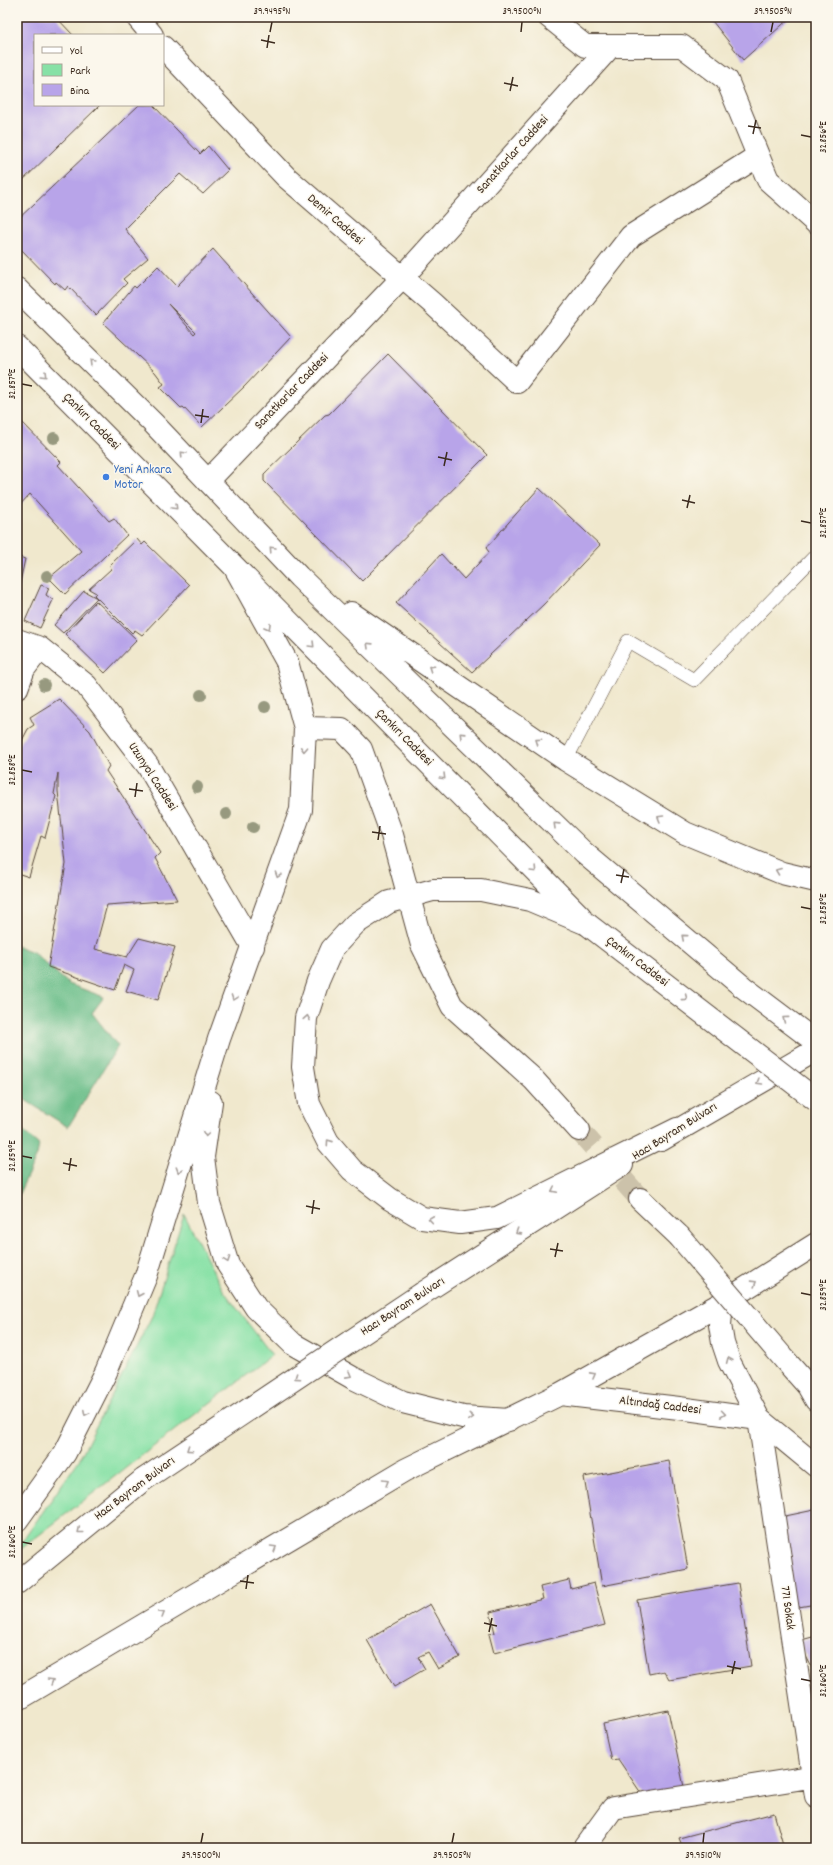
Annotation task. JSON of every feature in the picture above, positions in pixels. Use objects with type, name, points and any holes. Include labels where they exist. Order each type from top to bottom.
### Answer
[{"type":"main road","points":[[137,17],[151,34]]},
{"type":"main road","points":[[549,17],[585,46],[682,46],[727,80],[768,180],[816,222]]},
{"type":"main road","name":"Sanatkarlar Caddesi","points":[[208,481],[402,278],[611,46]]},
{"type":"main road","name":"Demir Caddesi","points":[[164,48],[286,177],[402,278],[517,382],[630,236],[758,156]]},
{"type":"main road","points":[[17,289],[153,423],[299,577],[584,852],[743,987],[812,1049]]},
{"type":"main road","name":"Çankırı Caddesi","points":[[17,347],[587,924],[816,1100]]},
{"type":"main road","points":[[17,1520],[65,1453],[112,1359],[146,1276],[219,1040],[301,810],[305,728],[288,662],[235,568]]},
{"type":"main road","points":[[299,577],[566,760],[685,833],[782,873],[816,880]]},
{"type":"main road","name":"Uzunyol Caddesi","points":[[17,640],[40,648],[86,685],[148,766],[253,947]]},
{"type":"main road","points":[[17,688],[24,669],[40,648]]},
{"type":"main road","points":[[305,728],[342,729],[360,749],[392,835],[422,945],[452,1006],[533,1079],[579,1130]]},
{"type":"main road","points":[[587,924],[530,900],[481,890],[433,890],[389,902],[355,924],[332,949],[318,981],[306,1018],[303,1067],[309,1104],[328,1142],[352,1170],[390,1199],[422,1218],[460,1223],[497,1218],[677,1129]]},
{"type":"main road","points":[[219,1040],[203,1157],[209,1203],[228,1264],[256,1308],[293,1344],[353,1378],[403,1402],[463,1417],[509,1420]]},
{"type":"main road","name":"Hacı Bayram Bulvarı","points":[[17,1582],[143,1480],[423,1293],[677,1129],[812,1049]]},
{"type":"main road","points":[[640,1199],[679,1236],[808,1386],[816,1400]]},
{"type":"main road","points":[[17,1700],[405,1470],[560,1394],[722,1303],[816,1244]]},
{"type":"main road","points":[[722,1303],[720,1325],[723,1343],[729,1361],[759,1419],[816,1466]]},
{"type":"main road","name":"Altındağ Caddesi","points":[[560,1394],[759,1419]]},
{"type":"main road","name":"771 Sokak","points":[[759,1419],[815,1782]]},
{"type":"main road","points":[[584,1848],[613,1808],[815,1782]]},
{"type":"lane","points":[[566,760],[628,642],[694,680],[816,555]]},
{"type":"green space","points":[[17,946],[33,952],[69,984],[104,997],[92,1013],[118,1046],[68,1127],[17,1095]]},
{"type":"green space","points":[[17,1126],[39,1145],[37,1155],[17,1198]]},
{"type":"green space","points":[[184,1214],[223,1290],[272,1355],[17,1552],[17,1549],[79,1460],[152,1316]]},
{"type":"building","points":[[17,17],[56,17],[72,34],[34,34],[34,106],[99,106],[17,186]]},
{"type":"building","points":[[709,17],[791,17],[743,60]]},
{"type":"building","points":[[138,106],[154,106],[200,154],[208,146],[228,170],[203,194],[180,174],[125,229],[148,258],[123,279],[127,283],[96,315],[68,286],[65,290],[56,282],[55,284],[17,245],[17,220]]},
{"type":"building","points":[[213,249],[291,337],[245,386],[202,427],[183,407],[181,408],[160,387],[164,384],[155,372],[103,323],[134,286],[136,288],[158,266],[177,286]],"holes":[[[168,304],[196,332],[194,334]]]},
{"type":"building","points":[[388,354],[487,455],[362,581],[264,481],[264,474],[325,415],[329,414]]},
{"type":"building","points":[[17,417],[61,462],[58,465],[109,521],[114,518],[127,535],[65,594],[49,578],[81,551],[30,494],[17,508]]},
{"type":"building","points":[[539,488],[600,545],[544,604],[472,672],[396,603],[441,554],[464,579],[489,552],[486,548]]},
{"type":"building","points":[[137,539],[142,545],[145,542],[189,585],[142,635],[135,630],[132,633],[94,595],[96,593],[89,589],[111,569],[110,565]]},
{"type":"building","points":[[17,556],[25,559],[18,592],[17,592]]},
{"type":"building","points":[[41,585],[49,588],[46,595],[53,600],[40,628],[25,621]]},
{"type":"building","points":[[84,591],[97,598],[63,633],[54,625]]},
{"type":"building","points":[[96,601],[137,640],[105,673],[65,634]]},
{"type":"building","points":[[59,699],[90,731],[109,766],[106,771],[160,853],[155,858],[177,900],[107,905],[95,949],[127,957],[139,938],[175,947],[158,1000],[126,991],[134,970],[124,965],[115,990],[48,967],[66,864],[58,791],[58,773],[54,794],[56,796],[45,838],[41,836],[29,877],[17,873],[17,750],[28,729],[34,725],[30,717]]},
{"type":"building","points":[[669,1461],[688,1569],[602,1586],[584,1477]]},
{"type":"building","points":[[814,1510],[816,1514],[816,1604],[793,1608],[776,1518]]},
{"type":"building","points":[[569,1580],[571,1589],[594,1583],[605,1625],[494,1653],[489,1634],[495,1633],[490,1612],[543,1599],[540,1587]]},
{"type":"building","points":[[738,1583],[751,1666],[669,1680],[664,1671],[649,1674],[637,1600]]},
{"type":"building","points":[[430,1604],[460,1657],[438,1669],[428,1652],[418,1657],[425,1669],[394,1687],[367,1640]]},
{"type":"building","points":[[816,1636],[816,1675],[798,1641]]},
{"type":"building","points":[[668,1710],[684,1787],[643,1796],[618,1759],[611,1760],[603,1724]]},
{"type":"building","points":[[774,1813],[784,1848],[683,1848],[679,1838]]},
{"type":"tunnel","points":[[579,1130],[640,1199]]},
{"type":"place","name":"Yeni Ankara Motor","points":[[106,477]]}]
